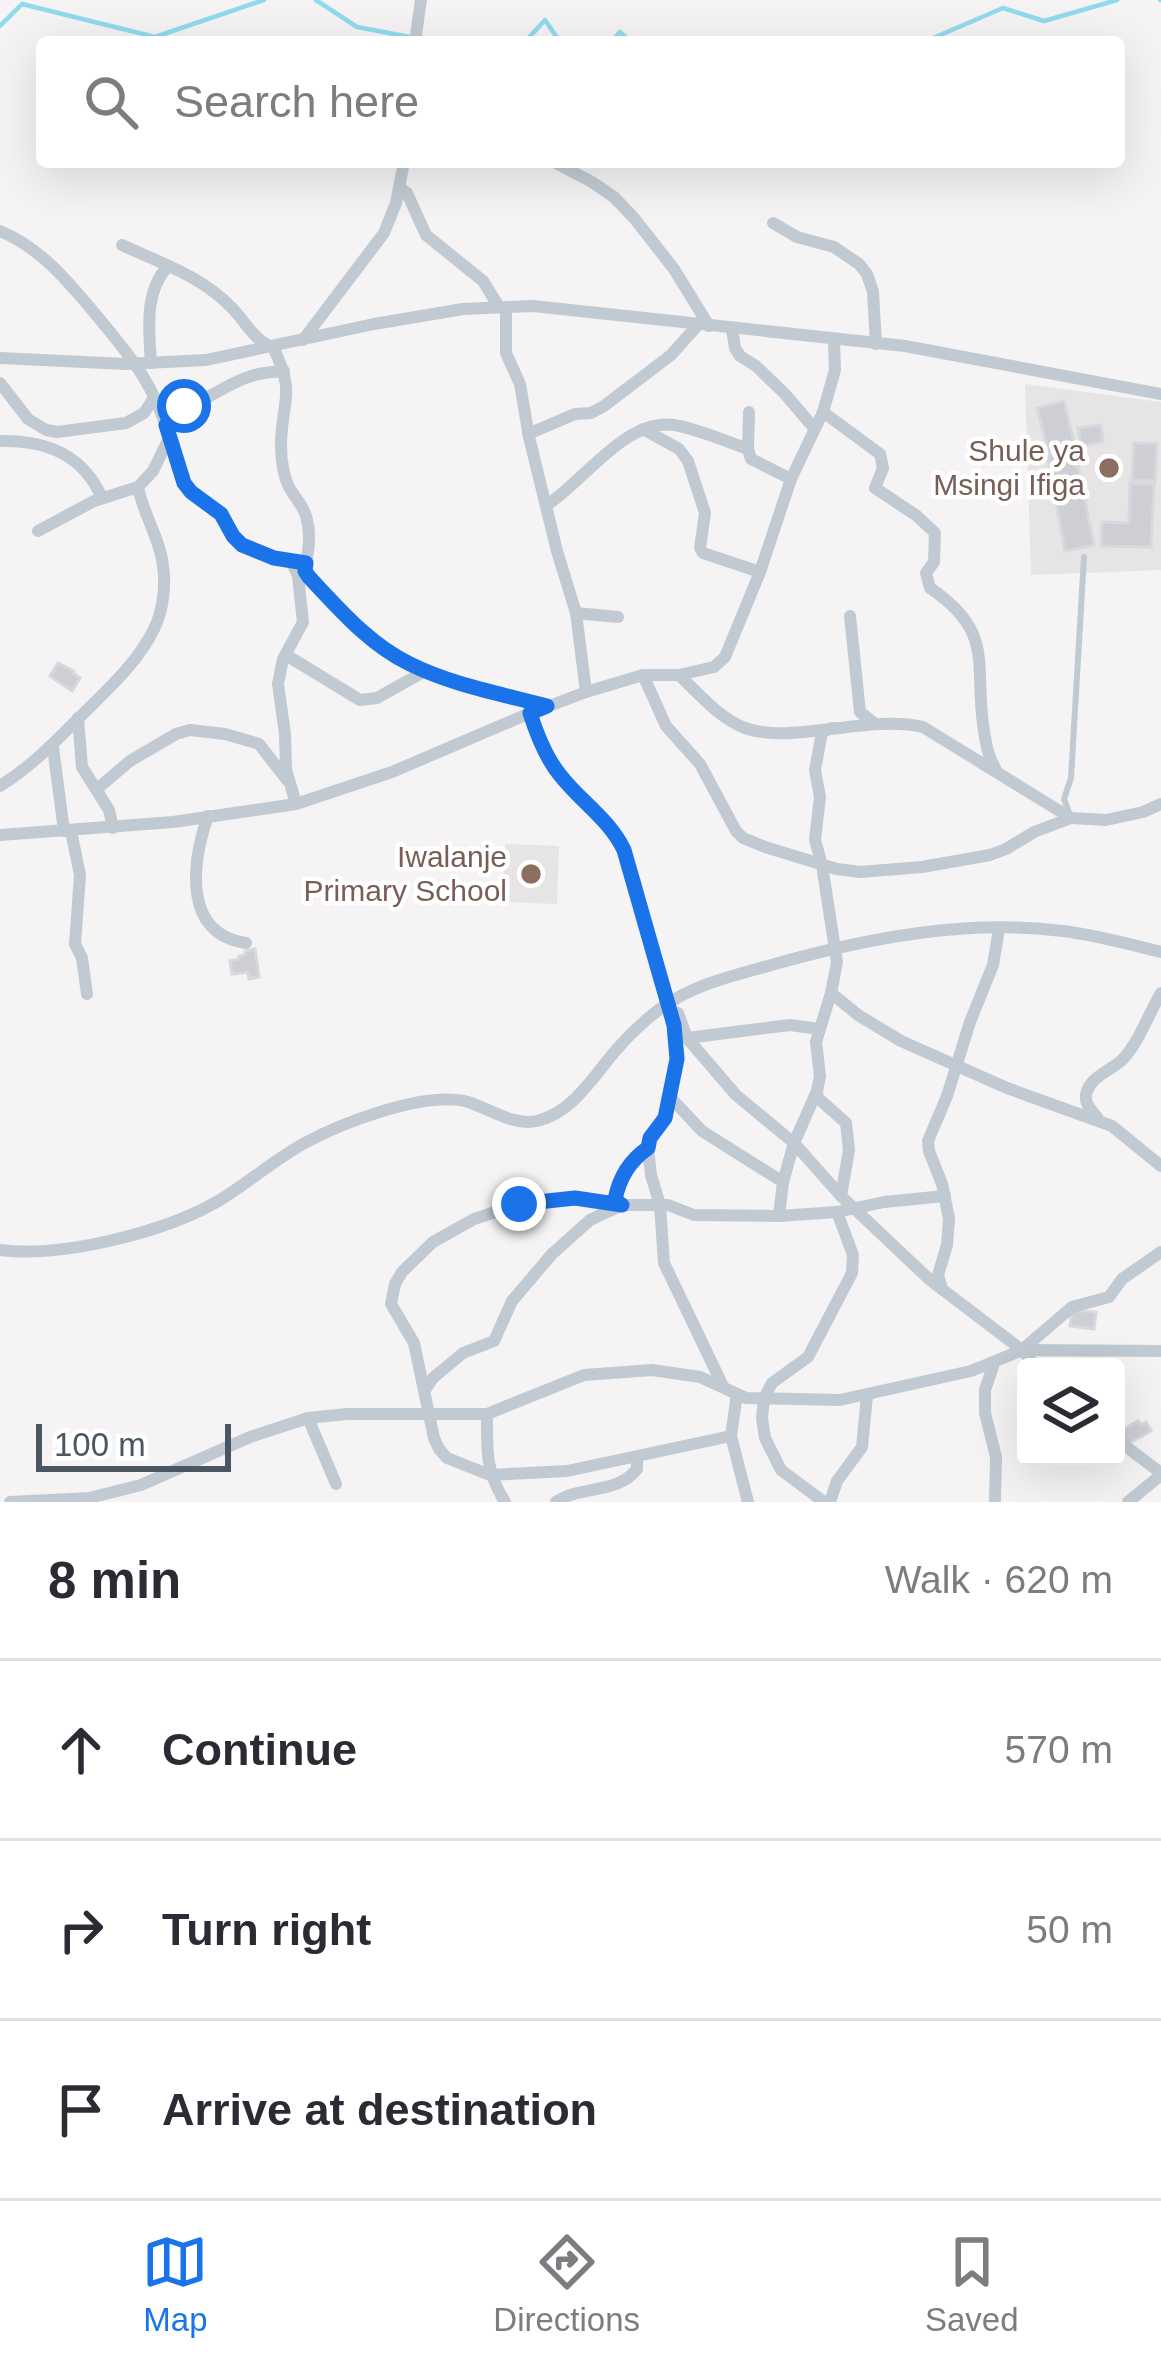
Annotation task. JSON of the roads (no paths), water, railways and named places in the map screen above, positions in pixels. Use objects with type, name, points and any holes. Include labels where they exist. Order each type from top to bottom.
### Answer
[{"type":"street","points":[[417,36],[421,0]]},
{"type":"street","points":[[303,340],[376,245],[393,213],[403,168]]},
{"type":"street","points":[[565,168],[614,197],[634,218],[674,269],[703,326]]},
{"type":"street","points":[[400,188],[426,235],[483,281],[502,307],[506,353],[520,384],[528,434],[576,613],[586,692]]},
{"type":"street","points":[[772,223],[797,237],[834,247],[859,264],[873,292],[876,344]]},
{"type":"street","points":[[0,231],[49,263],[144,364]]},
{"type":"street","points":[[122,245],[203,283],[261,343],[273,347],[284,371],[288,389],[281,446],[286,479],[308,522],[310,546],[299,563],[303,622],[280,667],[278,684],[288,782],[296,804]]},
{"type":"street","points":[[167,267],[153,292],[144,364],[191,492],[221,514],[242,545],[299,563],[356,626],[394,656],[425,671],[547,706]]},
{"type":"street","points":[[0,358],[144,364],[206,360],[374,324],[502,307],[578,310],[905,346],[1161,394]]},
{"type":"street","points":[[528,434],[604,406],[703,326]]},
{"type":"street","points":[[732,329],[740,356],[785,394],[814,428]]},
{"type":"street","points":[[0,835],[112,828],[296,804],[392,772],[586,692],[643,675],[709,670],[723,659],[760,572],[791,479],[823,412],[835,370],[834,340]]},
{"type":"street","points":[[38,531],[102,498],[138,487],[153,471],[180,407],[234,381],[284,371]]},
{"type":"street","points":[[0,383],[28,419],[57,432],[126,424],[144,413],[154,398]]},
{"type":"street","points":[[749,412],[748,449],[754,463],[791,479]]},
{"type":"street","points":[[823,412],[880,454],[883,468],[875,488],[934,533],[934,562],[926,573],[927,583],[960,613],[977,644],[982,720],[990,759],[999,775]]},
{"type":"street","points":[[547,505],[643,429],[674,425],[748,449]]},
{"type":"street","points":[[643,429],[679,449],[688,461],[705,514],[703,553],[760,572]]},
{"type":"street","points":[[0,441],[67,454],[102,498]]},
{"type":"street","points":[[0,786],[53,746],[143,649],[160,615],[164,568],[138,487]]},
{"type":"street","points":[[576,613],[618,617]]},
{"type":"street","points":[[850,616],[860,712],[874,723]]},
{"type":"street","points":[[286,655],[360,700],[377,698],[425,671]]},
{"type":"street","points":[[643,675],[665,726],[700,764],[739,835],[822,865],[860,872],[952,862],[1006,850],[1034,832],[1071,818],[1106,820],[1161,804]]},
{"type":"street","points":[[680,675],[712,706],[749,729],[777,732],[874,723],[923,727],[1071,818]]},
{"type":"street","points":[[530,713],[562,778],[619,839],[670,1002],[677,1059],[665,1118],[650,1138],[651,1175],[660,1205],[664,1263],[723,1388]]},
{"type":"street","points":[[78,718],[82,767],[109,810],[112,828]]},
{"type":"street","points":[[779,1216],[794,1144],[817,1091],[816,1042],[837,962],[815,840],[820,796],[815,770],[822,732],[832,728]]},
{"type":"street","points":[[97,789],[130,760],[190,730],[260,744],[288,782]]},
{"type":"street","points":[[53,746],[80,875],[75,944],[87,994]]},
{"type":"street","points":[[208,816],[194,865],[203,912],[218,934],[246,943]]},
{"type":"street","points":[[0,1250],[86,1244],[171,1222],[217,1202],[303,1144],[408,1103],[437,1097],[517,1120],[546,1118],[572,1100],[638,1026],[670,1002],[711,982],[836,947],[917,934],[999,929],[1058,931],[1161,952]]},
{"type":"street","points":[[942,1290],[938,1275],[949,1232],[945,1196],[928,1141],[993,965],[999,929]]},
{"type":"street","points":[[831,993],[901,1041],[1007,1088],[1100,1121],[1161,1166]]},
{"type":"street","points":[[1100,1121],[1088,1106],[1087,1091],[1134,1046],[1161,993]]},
{"type":"street","points":[[670,1002],[687,1038],[736,1095],[794,1144],[855,1210],[942,1290],[1029,1358]]},
{"type":"street","points":[[687,1038],[790,1025],[819,1029]]},
{"type":"street","points":[[817,1091],[818,1098],[846,1123],[849,1150],[841,1196]]},
{"type":"street","points":[[671,1098],[702,1131],[783,1182]]},
{"type":"street","points":[[622,1205],[615,1194],[624,1174],[648,1148]]},
{"type":"street","points":[[731,1436],[557,1473],[490,1475],[447,1458],[434,1438],[412,1336],[391,1304],[397,1279],[415,1257],[452,1231],[505,1207],[544,1199],[660,1205],[707,1216],[779,1216],[945,1196]]},
{"type":"street","points":[[425,1390],[463,1353],[494,1341],[512,1301],[570,1237],[590,1220],[622,1205]]},
{"type":"street","points":[[837,1212],[853,1255],[852,1274],[808,1357],[778,1376],[764,1398],[765,1438],[781,1470],[827,1502],[836,1481],[862,1447],[867,1396]]},
{"type":"street","points":[[10,1502],[87,1500],[141,1485],[250,1437],[308,1418],[487,1414],[584,1375],[679,1373],[746,1398],[809,1401],[867,1396],[994,1363],[1022,1350],[1072,1307],[1109,1297],[1122,1279],[1161,1252]]},
{"type":"street","points":[[1022,1350],[1161,1351]]},
{"type":"street","points":[[994,1363],[985,1413],[996,1457],[995,1502]]},
{"type":"street","points":[[737,1394],[731,1436],[748,1502]]},
{"type":"street","points":[[487,1414],[486,1456],[505,1502]]},
{"type":"street","points":[[308,1418],[336,1484]]},
{"type":"street","points":[[1125,1446],[1161,1474],[1128,1502]]},
{"type":"street","points":[[556,1502],[625,1481],[637,1469],[637,1456]]},
{"type":"lane","points":[[1071,818],[1064,799],[1071,778],[1084,557]]},
{"type":"waterway","points":[[158,36],[264,0]]},
{"type":"waterway","points":[[316,0],[357,27],[404,36]]},
{"type":"waterway","points":[[938,36],[1003,8],[1044,21],[1117,0]]},
{"type":"waterway","points":[[0,26],[22,4],[151,36]]},
{"type":"waterway","points":[[530,36],[545,20],[556,36]]},
{"type":"waterway","points":[[616,36],[620,32],[624,36]]},
{"type":"place","name":"Shule ya Msingi Ifiga","points":[[1109,468]]},
{"type":"place","name":"Iwalanje Primary School","points":[[531,874]]}]
